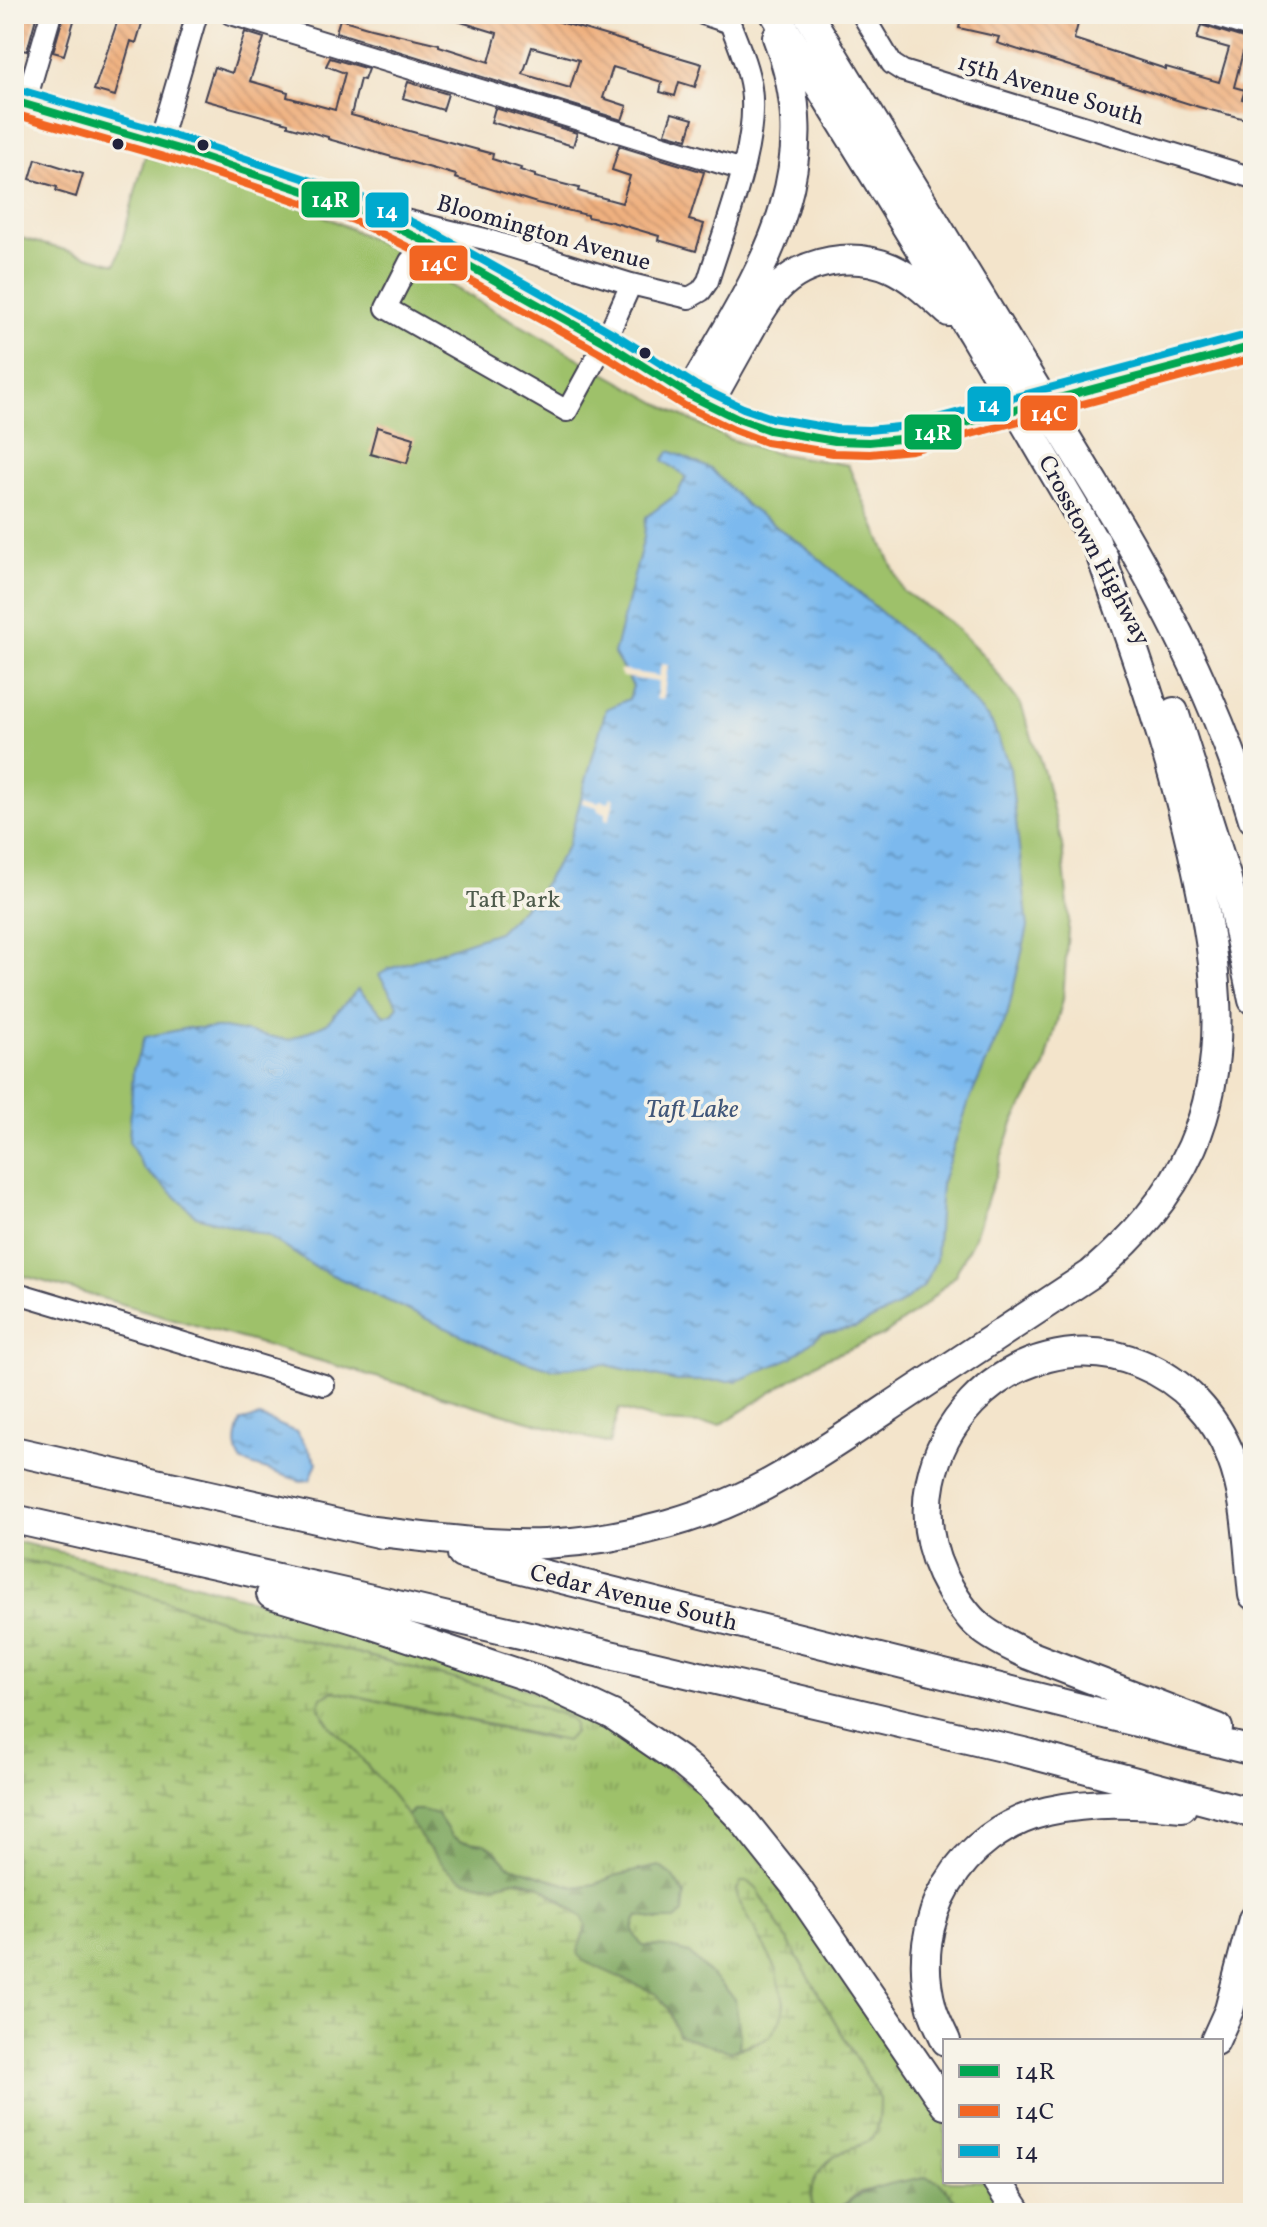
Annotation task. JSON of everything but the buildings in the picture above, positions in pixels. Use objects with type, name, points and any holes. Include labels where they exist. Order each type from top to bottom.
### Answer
[{"type":"highway","points":[[699,400],[770,249],[789,192],[794,163],[793,100],[786,62],[768,14]]},
{"type":"highway","name":"Crosstown Highway","points":[[775,14],[972,333],[1096,542],[1139,625],[1167,691],[1227,879],[1253,1000]]},
{"type":"highway","name":"Crosstown Highway","points":[[808,14],[1160,595],[1220,723],[1253,819]]},
{"type":"highway","points":[[699,400],[776,290],[806,268],[826,262],[870,262],[891,268],[911,279],[972,333]]},
{"type":"highway","points":[[365,1530],[492,1543],[546,1544],[651,1528],[735,1500],[781,1477],[1091,1274],[1123,1247],[1148,1219],[1172,1185],[1193,1145],[1206,1104],[1214,1066],[1217,997],[1201,891],[1181,801],[1144,675],[1096,542]]},
{"type":"highway","points":[[1220,723],[1253,787]]},
{"type":"highway","points":[[1253,1595],[1241,1495],[1232,1458],[1218,1428],[1202,1407],[1156,1370],[1106,1355],[1048,1357],[1025,1364],[1002,1376],[977,1397],[955,1421],[941,1447],[928,1506],[930,1534],[937,1563],[950,1590],[980,1627],[1029,1655],[1212,1724],[1253,1750]]},
{"type":"highway","name":"Cedar Avenue South","points":[[14,1451],[365,1530],[1253,1750]]},
{"type":"highway","points":[[14,1519],[398,1605],[1023,1752],[1250,1812]]},
{"type":"highway","points":[[111,1541],[222,1580],[538,1680],[590,1703],[645,1736],[711,1787],[764,1845],[816,1915],[943,2102]]},
{"type":"highway","points":[[945,2039],[932,2010],[926,1982],[926,1950],[931,1920],[942,1893],[957,1868],[975,1848],[1021,1820],[1077,1806],[1150,1804],[1250,1812]]},
{"type":"highway","points":[[1216,2039],[1229,2010],[1253,1919]]},
{"type":"highway","points":[[998,2183],[1018,2213]]},
{"type":"street","points":[[20,103],[51,14]]},
{"type":"street","points":[[159,144],[197,14]]},
{"type":"street","points":[[231,14],[743,170],[753,119],[751,86],[728,18],[703,14]]},
{"type":"street","name":"15th Avenue South","points":[[862,14],[892,64],[903,71],[1253,178]]},
{"type":"street","points":[[1208,14],[1253,28]]},
{"type":"street","name":"Bloomington Avenue","points":[[20,103],[159,144],[358,209],[485,239],[631,284],[689,298],[701,291],[708,281],[743,170]]},
{"type":"street","name":"Bloomington Avenue","points":[[358,209],[430,244],[605,342],[699,400],[769,430],[835,441],[910,438],[1253,346]]},
{"type":"street","points":[[430,244],[410,261],[386,308],[567,411],[605,342],[631,284]]},
{"type":"street","points":[[14,1292],[324,1385]]},
{"type":"green space","name":"Taft Park","points":[[145,156],[318,213],[400,253],[583,361],[729,439],[775,453],[848,465],[903,591],[950,622],[984,656],[1021,705],[1044,773],[1062,845],[1069,916],[1063,999],[1044,1069],[1013,1123],[975,1236],[955,1275],[926,1304],[884,1335],[824,1359],[720,1425],[662,1422],[619,1409],[609,1444],[14,1273],[14,236],[116,264]]},
{"type":"green space","points":[[14,1541],[184,1581],[366,1630],[591,1712],[729,1814],[943,2114],[943,2183],[989,2183],[1010,2213],[967,2213],[939,2182],[925,2177],[860,2192],[838,2213],[815,2213],[811,2194],[816,2176],[836,2156],[873,2136],[880,2115],[880,2099],[758,1890],[737,1890],[738,1899],[776,1968],[784,2006],[780,2023],[769,2037],[739,2048],[740,2034],[666,1947],[643,1946],[635,1936],[634,1925],[638,1916],[659,1920],[672,1876],[659,1866],[574,1887],[508,1865],[495,1850],[460,1841],[451,1835],[437,1814],[413,1810],[407,1817],[395,1798],[332,1728],[319,1708],[321,1697],[334,1691],[554,1740],[491,1689],[225,1621],[67,1568],[14,1559]]},
{"type":"green space","points":[[14,1559],[67,1568],[225,1621],[491,1689],[569,1717],[574,1723],[574,1732],[566,1741],[334,1691],[321,1697],[319,1708],[332,1728],[395,1798],[426,1845],[446,1868],[462,1879],[481,1884],[516,1880],[540,1886],[583,1918],[586,1926],[578,1954],[583,1961],[657,1994],[669,2011],[678,2035],[731,2052],[771,2035],[782,2018],[784,2003],[776,1968],[738,1899],[737,1890],[741,1882],[749,1882],[758,1890],[880,2099],[880,2115],[873,2136],[836,2156],[816,2176],[811,2194],[815,2213],[14,2213]]},
{"type":"green space","points":[[413,1810],[437,1814],[451,1835],[460,1841],[485,1844],[508,1865],[574,1887],[659,1866],[672,1876],[685,1895],[683,1913],[675,1920],[638,1916],[633,1929],[635,1936],[643,1946],[666,1947],[689,1953],[735,1999],[739,2048],[731,2052],[678,2035],[669,2011],[656,1994],[583,1961],[578,1954],[586,1927],[575,1912],[555,1896],[524,1881],[482,1884],[451,1873],[430,1851],[407,1817]]},
{"type":"green space","points":[[925,2177],[939,2182],[967,2213],[838,2213],[866,2191]]},
{"type":"water","name":"Taft Lake","points":[[670,451],[711,469],[747,506],[808,549],[933,657],[992,723],[1010,768],[1028,927],[1007,1016],[969,1101],[941,1185],[936,1260],[923,1287],[895,1308],[855,1328],[821,1334],[791,1358],[737,1381],[677,1381],[602,1364],[553,1369],[504,1355],[315,1267],[268,1236],[196,1216],[144,1169],[129,1141],[133,1070],[145,1037],[188,1028],[224,1028],[289,1040],[327,1023],[358,989],[385,1016],[393,1013],[398,1005],[379,975],[498,932],[539,892],[568,845],[606,709],[629,699],[633,686],[614,654],[644,537],[646,517],[677,494],[686,477],[663,460]]},
{"type":"water","points":[[260,1417],[297,1432],[317,1462],[310,1480],[301,1481],[242,1462],[236,1442],[241,1421]]},
{"type":"pier","points":[[661,664],[668,665],[663,700],[656,699],[658,682],[622,677],[619,670],[659,676]]},
{"type":"pier","points":[[611,797],[615,798],[609,820],[605,819],[606,813],[598,811],[597,807],[582,803],[583,798],[609,802]]},
{"type":"transit line","name":"14","points":[[17,89],[186,139],[363,198],[436,234],[611,332],[695,385],[772,418],[836,429],[908,426],[1250,334]]},
{"type":"transit line","name":"14R","points":[[14,101],[182,150],[358,209],[430,244],[605,342],[689,395],[769,430],[835,441],[910,438],[1253,346]]},
{"type":"transit line","name":"14C","points":[[14,114],[178,161],[353,220],[424,255],[599,352],[683,405],[766,442],[833,453],[870,454],[912,450],[1253,358]]}]
